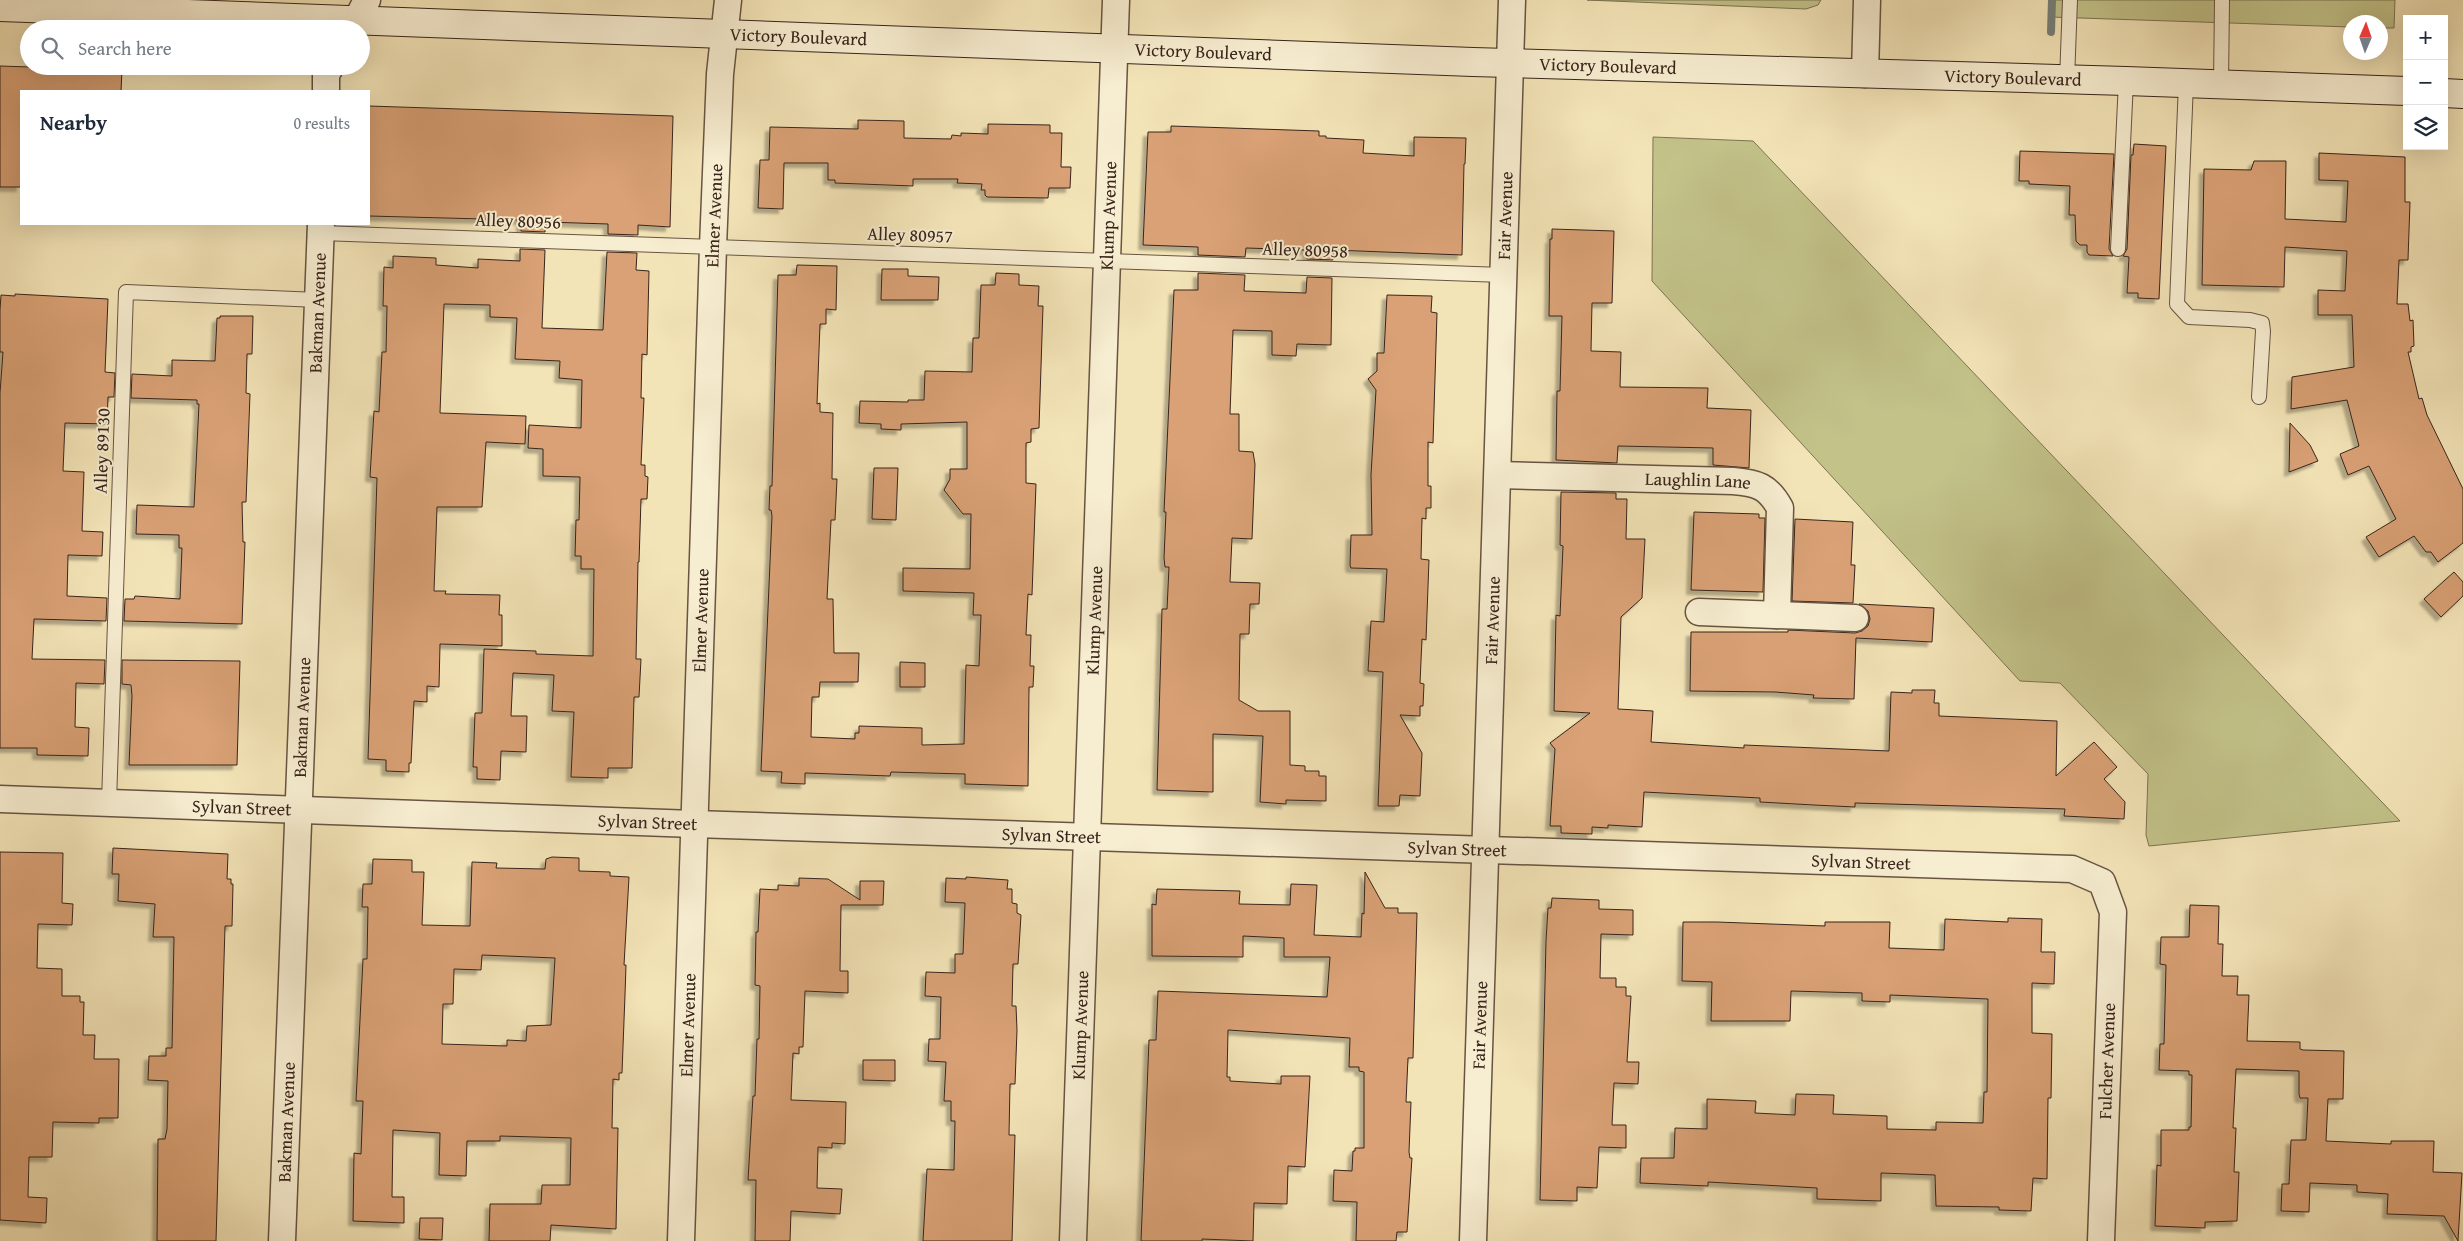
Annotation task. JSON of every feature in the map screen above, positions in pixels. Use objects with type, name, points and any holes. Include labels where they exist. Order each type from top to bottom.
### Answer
[{"type":"main road","name":"Victory Boulevard","points":[[0,7],[358,17],[1510,63],[2067,80],[2126,80],[2403,91]]},
{"type":"main road","points":[[2448,93],[2463,94]]},
{"type":"street","name":"Elmer Avenue","points":[[681,1241],[713,247],[720,74],[728,0]]},
{"type":"street","name":"Klump Avenue","points":[[1073,1241],[1105,261],[1116,0]]},
{"type":"street","name":"Fair Avenue","points":[[1473,1241],[1512,0]]},
{"type":"street","points":[[1864,74],[1867,0]]},
{"type":"street","points":[[326,75],[326,90]]},
{"type":"street","name":"Bakman Avenue","points":[[282,1241],[321,228]]},
{"type":"street","name":"Laughlin Lane","points":[[1498,475],[1733,481],[1762,486],[1773,495],[1780,508],[1777,615]]},
{"type":"street","points":[[1699,612],[1855,618]]},
{"type":"street","name":"Sylvan Street","points":[[0,799],[298,808],[694,824],[2072,869],[2102,882]]},
{"type":"street","name":"Fulcher Avenue","points":[[2101,1241],[2113,912],[2102,882]]},
{"type":"lane","points":[[2067,80],[2070,0]]},
{"type":"lane","points":[[2221,84],[2222,0]]},
{"type":"lane","points":[[2118,249],[2126,80]]},
{"type":"lane","points":[[2186,83],[2177,304],[2189,317],[2250,320],[2262,323],[2259,397]]},
{"type":"lane","name":"Alley 80956","points":[[321,228],[713,247]]},
{"type":"lane","name":"Alley 80957","points":[[713,247],[1105,261]]},
{"type":"lane","name":"Alley 80958","points":[[1105,261],[1503,275]]},
{"type":"lane","name":"Alley 89130","points":[[109,802],[126,292],[318,300]]},
{"type":"green space","points":[[1587,0],[1821,0],[1818,5],[1806,9]]},
{"type":"green space","points":[[2051,0],[2395,0],[2394,28],[2388,28],[2388,15],[2343,15],[2343,27],[2050,17]]},
{"type":"green space","points":[[1653,137],[1753,141],[2400,821],[2149,846],[2146,835],[2148,774],[2060,683],[2020,681],[1652,281]]},
{"type":"building","points":[[0,66],[20,67],[20,75],[122,75],[121,90],[20,90],[20,187],[0,187]]},
{"type":"building","points":[[370,106],[673,116],[670,227],[638,225],[638,235],[608,234],[608,224],[546,222],[545,232],[521,231],[521,220],[370,216]]},
{"type":"building","points":[[858,120],[904,121],[904,138],[951,139],[952,135],[961,136],[961,133],[988,134],[988,124],[1050,125],[1050,133],[1062,133],[1061,167],[1071,167],[1070,188],[1049,188],[1048,198],[987,197],[985,190],[981,190],[982,184],[957,183],[958,179],[913,179],[913,186],[835,183],[835,180],[828,180],[828,163],[784,163],[783,209],[758,208],[760,160],[769,160],[770,127],[858,129]]},
{"type":"building","points":[[1171,126],[1319,131],[1319,136],[1326,136],[1326,138],[1364,140],[1363,153],[1414,156],[1414,137],[1466,138],[1462,255],[1333,250],[1333,260],[1307,259],[1307,250],[1246,248],[1245,257],[1198,255],[1198,247],[1143,245],[1148,132],[1171,132]]},
{"type":"building","points":[[2134,144],[2166,146],[2159,299],[2138,298],[2138,293],[2127,293],[2129,257],[2123,256],[2127,249],[2131,155],[2133,155]]},
{"type":"building","points":[[2020,151],[2114,154],[2109,249],[2113,256],[2089,255],[2087,245],[2080,245],[2076,241],[2075,215],[2069,215],[2070,186],[2029,184],[2029,181],[2019,181]]},
{"type":"building","points":[[2319,153],[2405,157],[2405,202],[2410,202],[2408,260],[2399,260],[2397,304],[2408,304],[2410,321],[2413,320],[2414,346],[2411,347],[2411,352],[2408,352],[2419,399],[2422,398],[2427,415],[2463,489],[2463,543],[2438,562],[2431,552],[2426,552],[2414,536],[2379,557],[2366,537],[2396,519],[2369,466],[2348,475],[2340,454],[2359,446],[2347,400],[2291,409],[2292,377],[2354,367],[2352,315],[2318,315],[2318,290],[2345,291],[2347,251],[2285,247],[2284,287],[2202,285],[2204,169],[2251,170],[2254,161],[2286,161],[2285,219],[2346,222],[2348,181],[2319,180]]},
{"type":"building","points":[[1552,229],[1614,231],[1612,303],[1592,303],[1591,351],[1621,352],[1620,387],[1708,388],[1707,408],[1751,410],[1749,468],[1713,465],[1713,448],[1618,446],[1617,463],[1556,460],[1557,391],[1560,391],[1562,316],[1549,316],[1550,239],[1552,239]]},
{"type":"building","points":[[520,249],[545,250],[542,328],[603,330],[607,252],[637,253],[636,270],[649,271],[647,355],[642,354],[641,398],[644,398],[641,465],[645,465],[645,476],[648,477],[647,499],[641,499],[636,659],[641,659],[639,697],[634,697],[632,768],[608,768],[608,778],[571,777],[574,712],[552,711],[554,675],[513,673],[511,716],[527,716],[526,752],[501,751],[500,780],[477,779],[477,767],[473,767],[475,713],[482,713],[484,649],[536,651],[536,654],[593,656],[594,569],[581,569],[581,556],[575,556],[576,520],[579,520],[580,477],[543,476],[543,449],[528,448],[529,425],[581,428],[582,380],[559,378],[560,361],[515,359],[517,318],[490,317],[490,305],[444,304],[440,413],[526,416],[525,444],[486,442],[482,507],[437,507],[434,591],[446,591],[445,594],[500,595],[499,615],[502,615],[502,646],[440,644],[439,687],[427,686],[427,702],[414,701],[409,772],[386,771],[386,760],[368,759],[377,478],[370,477],[374,411],[379,412],[382,352],[386,352],[387,306],[383,306],[384,267],[393,268],[393,256],[436,258],[436,265],[478,268],[478,259],[520,261]]},
{"type":"building","points":[[797,265],[837,266],[836,310],[826,309],[826,324],[820,324],[817,404],[820,403],[820,412],[833,413],[832,479],[837,479],[835,520],[831,520],[827,599],[833,599],[834,653],[859,653],[858,682],[820,682],[819,697],[812,697],[811,737],[855,739],[855,733],[859,733],[859,726],[922,728],[922,745],[964,744],[966,665],[979,666],[981,615],[973,615],[974,593],[903,591],[903,568],[970,569],[971,514],[963,514],[944,490],[950,479],[950,469],[967,469],[967,422],[901,424],[901,430],[881,429],[881,424],[859,423],[860,401],[908,402],[908,400],[924,400],[925,371],[972,372],[973,338],[979,338],[981,285],[995,285],[996,273],[1019,274],[1019,285],[1039,286],[1038,306],[1043,306],[1039,428],[1031,429],[1031,442],[1026,443],[1026,483],[1036,484],[1032,595],[1028,594],[1026,635],[1031,635],[1030,666],[1034,666],[1033,687],[1029,687],[1028,786],[965,784],[965,774],[891,772],[890,776],[805,773],[805,784],[781,783],[782,772],[761,771],[772,516],[771,510],[769,510],[770,486],[772,486],[778,275],[796,275]]},
{"type":"building","points":[[882,269],[908,269],[908,276],[939,277],[938,300],[881,300]]},
{"type":"building","points":[[1198,273],[1245,275],[1244,291],[1306,293],[1307,277],[1332,278],[1331,345],[1297,344],[1296,356],[1272,355],[1272,331],[1233,330],[1230,414],[1239,414],[1239,451],[1253,452],[1255,464],[1252,539],[1232,538],[1230,582],[1260,583],[1259,604],[1250,604],[1249,634],[1240,634],[1239,700],[1258,711],[1290,711],[1290,765],[1305,766],[1305,771],[1319,771],[1319,776],[1326,776],[1326,801],[1286,800],[1286,804],[1260,802],[1263,736],[1213,734],[1213,792],[1157,790],[1162,609],[1167,609],[1169,567],[1165,567],[1164,558],[1166,512],[1164,512],[1174,290],[1198,290]]},
{"type":"building","points":[[15,294],[108,299],[105,372],[115,373],[114,397],[108,397],[107,424],[65,423],[63,471],[84,472],[82,531],[103,532],[102,556],[68,555],[67,596],[107,598],[106,621],[34,619],[32,659],[105,660],[104,684],[76,683],[75,727],[89,728],[88,756],[37,755],[37,748],[0,748],[0,393],[3,352],[0,352],[0,310],[1,295],[15,296]]},
{"type":"building","points":[[1387,295],[1432,296],[1431,312],[1437,313],[1433,443],[1428,442],[1428,486],[1431,486],[1431,508],[1426,508],[1426,519],[1422,518],[1421,559],[1429,560],[1426,640],[1422,639],[1420,683],[1424,684],[1423,706],[1420,706],[1420,716],[1400,715],[1422,753],[1420,796],[1400,795],[1399,806],[1378,806],[1383,672],[1368,671],[1371,621],[1384,622],[1387,569],[1351,568],[1350,565],[1351,535],[1372,535],[1371,475],[1376,390],[1368,379],[1377,371],[1377,353],[1384,353]]},
{"type":"building","points":[[220,316],[253,316],[252,354],[247,354],[246,393],[250,394],[246,502],[242,502],[243,542],[245,542],[242,624],[124,621],[125,599],[134,599],[135,596],[180,599],[182,548],[179,548],[179,535],[136,534],[137,505],[194,507],[199,404],[197,404],[197,400],[131,398],[132,374],[172,376],[172,360],[215,361],[217,318],[220,318]]},
{"type":"building","points":[[2290,423],[2310,445],[2318,461],[2289,472]]},
{"type":"building","points":[[874,468],[898,468],[896,520],[872,519]]},
{"type":"building","points":[[1561,492],[1616,493],[1616,499],[1627,499],[1626,539],[1645,539],[1642,598],[1621,617],[1618,709],[1653,711],[1651,742],[1744,748],[1744,745],[1889,751],[1891,692],[1912,693],[1912,690],[1935,690],[1934,703],[1939,703],[1939,716],[2057,721],[2056,776],[2094,742],[2117,767],[2104,779],[2125,802],[2124,819],[2064,816],[2065,809],[1855,803],[1855,807],[1760,802],[1760,798],[1644,792],[1642,827],[1608,825],[1608,828],[1592,827],[1592,834],[1561,833],[1561,826],[1550,826],[1555,749],[1550,743],[1590,713],[1554,711],[1556,615],[1560,616],[1563,546],[1560,545]]},
{"type":"building","points":[[1694,512],[1759,514],[1759,518],[1765,518],[1763,592],[1691,590]]},
{"type":"building","points":[[1795,519],[1853,522],[1851,565],[1855,565],[1853,603],[1792,601]]},
{"type":"building","points":[[2454,572],[2463,582],[2463,596],[2441,617],[2424,599]]},
{"type":"building","points":[[1859,604],[1934,608],[1932,642],[1856,638],[1854,699],[1813,698],[1814,695],[1775,692],[1690,691],[1691,632],[1788,632],[1788,630],[1855,633],[1862,631],[1868,626],[1870,619],[1868,611]]},
{"type":"building","points":[[122,660],[240,661],[237,765],[129,765],[132,696],[131,685],[122,684]]},
{"type":"building","points":[[900,662],[925,663],[925,687],[900,687]]},
{"type":"building","points":[[113,848],[228,854],[227,879],[231,879],[231,884],[233,884],[232,926],[225,926],[216,1241],[157,1241],[158,1139],[165,1139],[167,1129],[168,1081],[148,1080],[149,1056],[166,1056],[166,1048],[172,1048],[174,937],[153,937],[155,904],[118,901],[119,874],[112,874]]},
{"type":"building","points":[[0,852],[63,853],[62,903],[73,904],[72,925],[38,924],[37,968],[62,969],[62,996],[80,996],[80,1002],[84,1002],[83,1035],[95,1035],[94,1059],[119,1059],[118,1118],[99,1118],[99,1123],[53,1122],[52,1157],[29,1157],[28,1197],[47,1198],[46,1223],[0,1220]]},
{"type":"building","points":[[552,857],[579,858],[579,871],[610,872],[610,876],[629,877],[624,965],[626,965],[622,1073],[619,1073],[619,1080],[613,1079],[612,1128],[618,1128],[616,1229],[551,1225],[550,1241],[489,1241],[490,1204],[541,1204],[542,1185],[570,1185],[571,1138],[500,1136],[500,1141],[467,1141],[466,1176],[439,1175],[440,1133],[393,1130],[392,1197],[404,1197],[404,1223],[353,1221],[354,1153],[361,1154],[363,1101],[356,1101],[363,959],[367,959],[368,907],[362,907],[363,884],[372,884],[373,859],[412,860],[412,872],[424,872],[422,925],[470,926],[472,862],[497,863],[496,868],[545,869],[546,859]],"holes":[[[482,955],[555,958],[551,1025],[527,1026],[526,1041],[507,1040],[507,1046],[442,1044],[443,1004],[453,1004],[454,969],[481,970]]]},
{"type":"building","points":[[1365,872],[1385,908],[1398,908],[1398,913],[1417,913],[1413,1058],[1408,1058],[1406,1102],[1411,1102],[1409,1152],[1410,1158],[1412,1158],[1407,1232],[1397,1232],[1396,1241],[1356,1241],[1357,1202],[1333,1201],[1334,1170],[1352,1171],[1353,1151],[1355,1151],[1355,1148],[1364,1148],[1364,1072],[1359,1071],[1359,1067],[1349,1067],[1350,1038],[1228,1030],[1227,1077],[1230,1077],[1230,1081],[1281,1084],[1281,1076],[1310,1076],[1305,1167],[1288,1166],[1287,1204],[1254,1203],[1253,1241],[1202,1239],[1202,1241],[1141,1241],[1149,1040],[1156,1040],[1158,991],[1327,997],[1330,957],[1284,957],[1284,938],[1243,936],[1243,957],[1152,956],[1152,904],[1156,905],[1157,889],[1240,891],[1239,904],[1290,905],[1291,884],[1317,885],[1314,935],[1361,937],[1362,913],[1364,914]]},
{"type":"building","points":[[966,877],[1008,880],[1007,889],[1012,889],[1012,903],[1017,904],[1017,913],[1021,915],[1018,964],[1013,964],[1012,1006],[1016,1006],[1017,1030],[1015,1084],[1010,1084],[1009,1135],[1015,1135],[1012,1241],[923,1241],[927,1169],[954,1170],[955,1121],[951,1121],[951,1101],[944,1101],[946,1062],[928,1061],[929,1039],[940,1039],[941,997],[925,996],[926,972],[955,973],[955,954],[963,954],[965,903],[945,902],[946,878],[966,879]]},
{"type":"building","points":[[799,878],[828,879],[860,900],[860,881],[884,881],[883,905],[841,905],[840,971],[848,971],[848,993],[805,991],[803,1047],[799,1047],[799,1054],[793,1053],[791,1100],[846,1102],[845,1144],[832,1143],[832,1148],[818,1147],[817,1188],[842,1189],[840,1214],[791,1211],[790,1241],[755,1241],[756,1180],[748,1180],[753,1096],[755,1096],[757,1039],[759,1039],[760,986],[755,985],[756,932],[758,932],[760,889],[778,890],[778,885],[799,886]]},
{"type":"building","points":[[1552,898],[1599,900],[1599,909],[1633,910],[1633,935],[1601,934],[1600,978],[1616,978],[1616,987],[1626,987],[1626,996],[1631,996],[1627,1062],[1639,1062],[1638,1084],[1614,1083],[1612,1125],[1626,1125],[1626,1148],[1599,1147],[1597,1188],[1577,1187],[1577,1201],[1540,1200],[1546,941],[1548,908],[1551,908]]},
{"type":"building","points":[[2190,905],[2219,906],[2218,944],[2223,944],[2222,976],[2238,976],[2237,995],[2249,995],[2247,1041],[2300,1042],[2300,1049],[2303,1050],[2344,1051],[2343,1099],[2328,1099],[2326,1141],[2391,1144],[2391,1141],[2434,1141],[2433,1172],[2462,1173],[2458,1241],[2444,1216],[2387,1214],[2388,1194],[2357,1192],[2357,1185],[2310,1183],[2309,1212],[2281,1211],[2282,1184],[2289,1184],[2291,1140],[2306,1140],[2308,1098],[2300,1098],[2299,1071],[2236,1069],[2233,1128],[2236,1128],[2234,1172],[2239,1172],[2237,1221],[2205,1222],[2205,1228],[2155,1226],[2157,1165],[2161,1166],[2161,1130],[2189,1130],[2189,1127],[2191,1127],[2192,1075],[2189,1075],[2189,1071],[2159,1070],[2160,1044],[2164,1044],[2166,965],[2160,964],[2161,937],[2189,937]]},
{"type":"building","points":[[2008,918],[2042,919],[2041,952],[2055,952],[2054,984],[2032,983],[2032,1033],[2052,1034],[2051,1098],[2048,1098],[2047,1179],[2033,1178],[2031,1211],[1999,1210],[1999,1207],[1936,1206],[1935,1175],[1881,1173],[1881,1201],[1817,1199],[1817,1188],[1708,1182],[1708,1186],[1640,1183],[1641,1158],[1674,1158],[1675,1128],[1707,1129],[1707,1099],[1756,1101],[1755,1113],[1795,1115],[1796,1094],[1834,1095],[1833,1114],[1887,1116],[1887,1129],[1936,1130],[1936,1122],[1983,1123],[1984,1092],[1987,1092],[1988,999],[1890,995],[1890,1002],[1862,1001],[1862,993],[1791,991],[1790,1021],[1711,1021],[1712,982],[1682,981],[1683,922],[1825,926],[1825,922],[1890,922],[1889,948],[1944,950],[1945,919],[2008,922]]},
{"type":"building","points":[[863,1060],[895,1060],[895,1081],[863,1080]]},
{"type":"building","points":[[420,1218],[443,1218],[442,1240],[419,1239]]},
{"type":"waterway","points":[[2051,32],[2052,0]]}]
